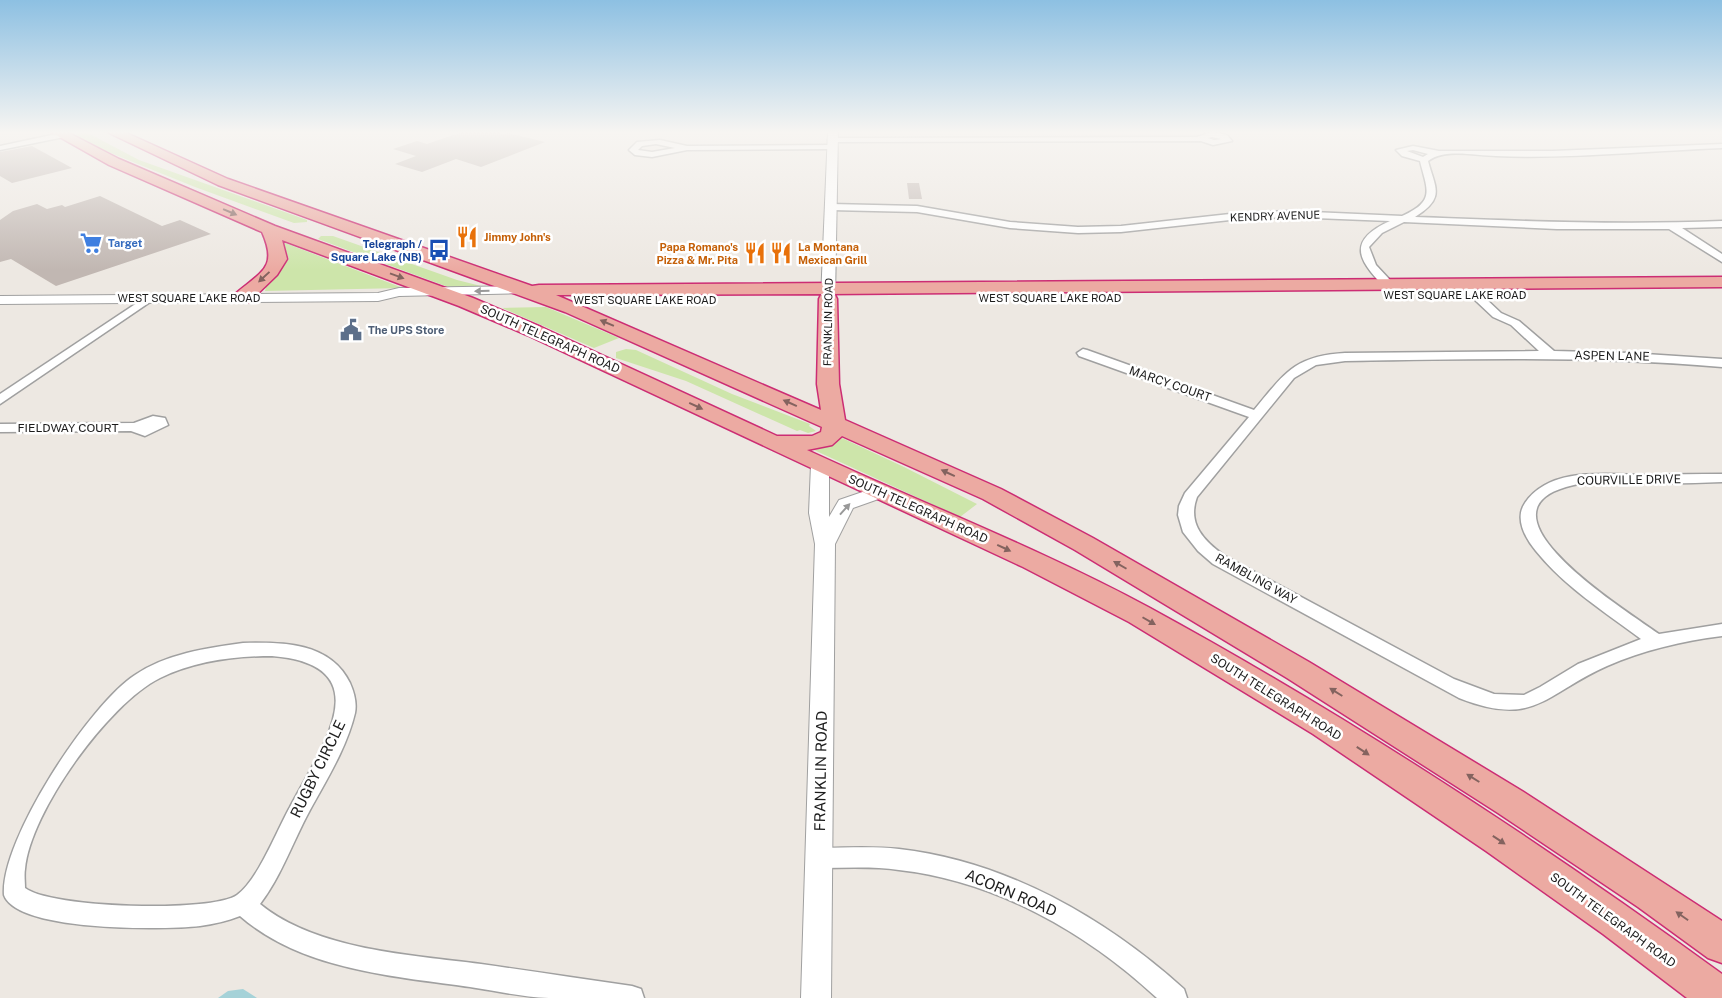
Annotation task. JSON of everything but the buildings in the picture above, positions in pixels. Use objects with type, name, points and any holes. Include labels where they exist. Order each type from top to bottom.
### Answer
[{"type":"highway","name":"SOUTH TELEGRAPH ROAD","points":[[150,178],[269,229],[466,302],[598,360],[820,465],[1033,561],[1139,615],[1227,666],[1324,726],[1499,840],[1617,921],[1720,998]]},
{"type":"highway","points":[[213,178],[554,301],[834,422],[992,494],[1084,544],[1298,670],[1510,802],[1651,894],[1722,944]]},
{"type":"highway","points":[[242,298],[270,272],[279,260],[279,252],[269,229],[304,227],[325,218]]},
{"type":"highway","points":[[301,240],[324,231],[356,229]]},
{"type":"highway","name":"WEST SQUARE LAKE ROAD","points":[[1477,290],[1722,282]]},
{"type":"highway","name":"WEST SQUARE LAKE ROAD","points":[[526,290],[828,294]]},
{"type":"highway","name":"WEST SQUARE LAKE ROAD","points":[[554,301],[828,294],[1394,290],[1722,294]]},
{"type":"highway","name":"FRANKLIN ROAD","points":[[828,294],[827,384],[834,422]]},
{"type":"highway","points":[[598,360],[614,346],[634,342],[652,342]]},
{"type":"highway","points":[[770,441],[812,442],[822,440],[830,436],[834,422]]},
{"type":"street","name":"FRANKLIN ROAD","points":[[828,294],[831,178]]},
{"type":"street","points":[[1394,290],[1369,262],[1364,254],[1364,247],[1375,234],[1420,210],[1429,199],[1432,190],[1429,178]]},
{"type":"street","name":"KENDRY AVENUE","points":[[830,207],[917,209],[1019,226],[1078,230],[1130,229],[1266,214],[1331,214],[1454,222],[1581,227],[1722,224]]},
{"type":"street","points":[[1420,210],[1454,222]]},
{"type":"street","points":[[1672,226],[1722,259]]},
{"type":"street","name":"WEST SQUARE LAKE ROAD","points":[[0,300],[378,297],[399,292],[526,290]]},
{"type":"street","points":[[1477,290],[1497,315],[1515,323],[1551,355]]},
{"type":"street","name":"WEST SQUARE LAKE ROAD","points":[[378,297],[391,302],[554,301]]},
{"type":"street","points":[[0,400],[150,298]]},
{"type":"street","name":"MARCY COURT","points":[[1083,353],[1257,415]]},
{"type":"street","name":"ASPEN LANE","points":[[1551,355],[1636,356],[1722,363]]},
{"type":"street","name":"RAMBLING WAY","points":[[1551,355],[1353,356],[1323,359],[1296,370],[1257,415],[1186,504],[1184,517],[1191,533],[1207,551],[1219,560],[1462,692],[1494,702],[1516,703],[1534,699],[1585,668],[1658,642],[1722,630]]},
{"type":"street","name":"FIELDWAY COURT","points":[[0,428],[137,427]]},
{"type":"street","name":"FRANKLIN ROAD","points":[[816,998],[825,544],[819,513],[820,465]]},
{"type":"street","name":"COURVILLE DRIVE","points":[[1658,642],[1555,562],[1535,538],[1529,526],[1529,509],[1536,495],[1543,490],[1570,481],[1722,478]]},
{"type":"street","name":"FRANKLIN ROAD","points":[[825,544],[846,504],[880,492]]},
{"type":"street","name":"RUGBY CIRCLE","points":[[243,650],[297,653],[328,664],[335,671],[346,699],[346,710],[332,746],[279,848],[256,890],[244,905],[212,913],[176,916],[120,915],[45,908],[26,903],[12,892],[5,876],[3,861],[4,844],[12,819],[47,768],[90,720],[140,680],[170,666],[206,655],[243,650]]},
{"type":"street","name":"ACORN ROAD","points":[[819,858],[909,861],[957,871],[984,880],[1067,918],[1122,951],[1176,998]]},
{"type":"street","points":[[244,905],[256,918],[272,928],[295,938],[347,953],[435,970],[632,998]]},
{"type":"green space","points":[[172,178],[188,178],[307,220],[307,222],[294,223]]},
{"type":"green space","points":[[321,236],[333,236],[457,280],[485,287],[451,288],[318,239]]},
{"type":"green space","points":[[278,241],[403,288],[265,291],[266,287],[263,287],[289,259],[285,249]]},
{"type":"green space","points":[[546,307],[619,338],[594,348],[502,308]]},
{"type":"green space","points":[[626,349],[636,350],[732,394],[810,424],[809,426],[816,431],[808,433],[800,430],[797,431],[686,381],[616,358],[616,352]]},
{"type":"green space","points":[[842,438],[977,504],[960,517],[814,450],[827,447]]},
{"type":"water","points":[[243,989],[257,998],[218,998],[228,991]]},
{"type":"place","name":"Jimmy John's","points":[[467,237]]},
{"type":"place","name":"Target","points":[[91,243]]},
{"type":"place","name":"Telegraph / Square Lake (NB)","points":[[439,250]]},
{"type":"place","name":"Papa Romano's Pizza & Mr. Pita","points":[[755,253]]},
{"type":"place","name":"La Montana Mexican Grill","points":[[781,253]]},
{"type":"place","name":"The UPS Store","points":[[351,330]]}]
